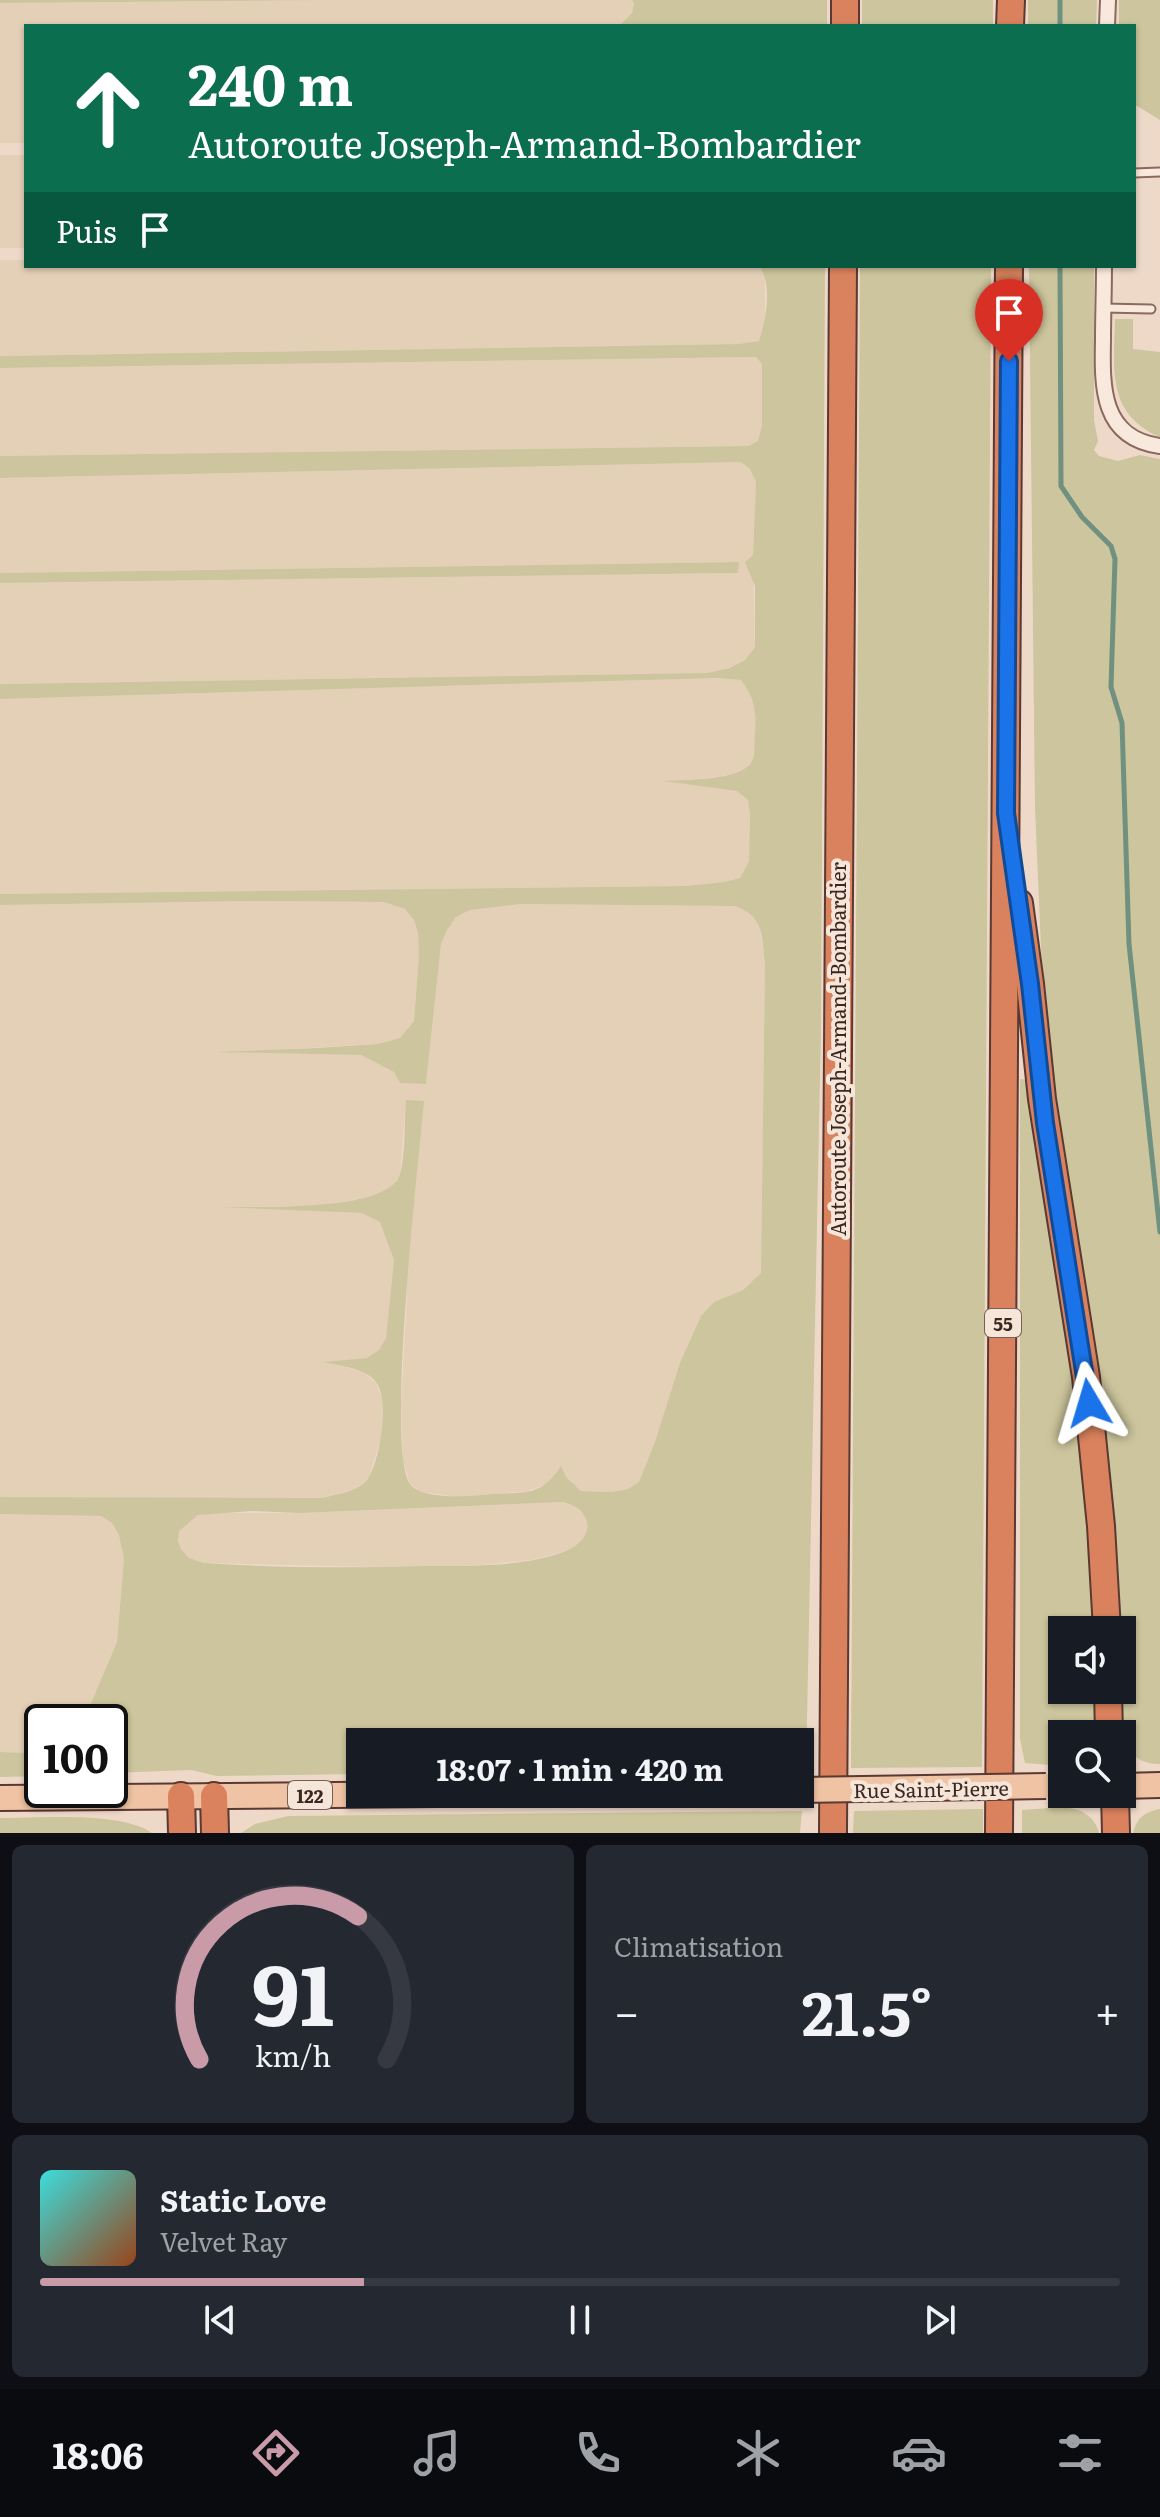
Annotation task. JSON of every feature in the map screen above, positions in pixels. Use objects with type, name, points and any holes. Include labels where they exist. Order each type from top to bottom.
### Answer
[{"type":"highway","points":[[845,0],[845,24]]},
{"type":"highway","points":[[1010,24],[1011,0]]},
{"type":"highway","name":"Autoroute Joseph-Armand-Bombardier","points":[[833,1833],[843,268]]},
{"type":"highway","name":"55","points":[[999,1833],[1009,268]]},
{"type":"highway","points":[[1006,813],[1030,984],[1042,1099],[1087,1390],[1101,1526],[1106,1616]]},
{"type":"highway","points":[[817,1833],[834,1651]]},
{"type":"highway","points":[[181,1796],[182,1833]]},
{"type":"highway","points":[[214,1796],[215,1833]]},
{"type":"highway","points":[[1115,1808],[1116,1833]]},
{"type":"main road","points":[[1136,1786],[1160,1785]]},
{"type":"main road","name":"Rue Saint-Pierre","points":[[814,1790],[1048,1786]]},
{"type":"main road","name":"122","points":[[0,1798],[346,1795]]},
{"type":"street","points":[[1107,24],[1108,0]]},
{"type":"street","points":[[1104,268],[1102,378],[1106,399],[1121,428],[1133,438],[1160,446]]},
{"type":"lane","points":[[1136,173],[1160,172]]},
{"type":"lane","points":[[1103,308],[1151,309]]},
{"type":"shaded area","points":[[0,0],[334,0],[0,3]]},
{"type":"shaded area","points":[[632,0],[634,4],[632,13],[621,24],[24,24],[24,143],[0,143],[0,3]]},
{"type":"shaded area","points":[[632,0],[827,0],[827,24],[621,24],[632,13]]},
{"type":"shaded area","points":[[862,0],[993,0],[993,24],[862,24]]},
{"type":"shaded area","points":[[1028,0],[1097,0],[1096,24],[1028,24]]},
{"type":"shaded area","points":[[1119,0],[1160,0],[1160,120],[1136,105],[1136,24],[1119,24]]},
{"type":"shaded area","points":[[0,155],[24,155],[24,248],[0,248]]},
{"type":"shaded area","points":[[0,260],[24,260],[24,268],[760,268],[765,275],[765,322],[759,341],[739,344],[0,356]]},
{"type":"shaded area","points":[[760,268],[825,268],[821,1027],[807,1728],[346,1728],[346,1774],[217,1776],[191,1770],[128,1772],[128,1704],[91,1704],[117,1642],[124,1559],[119,1535],[112,1523],[101,1516],[0,1514],[0,1497],[323,1498],[347,1492],[368,1479],[382,1430],[382,1402],[376,1382],[359,1371],[324,1362],[367,1358],[379,1350],[386,1338],[394,1260],[380,1222],[362,1213],[220,1207],[319,1205],[372,1195],[391,1187],[402,1166],[406,1100],[424,1101],[402,1363],[403,1460],[410,1484],[426,1493],[449,1496],[524,1492],[540,1488],[561,1466],[566,1477],[581,1491],[628,1489],[639,1482],[680,1363],[701,1316],[714,1302],[743,1290],[761,1273],[763,944],[757,921],[735,906],[520,904],[470,910],[456,917],[441,944],[426,1084],[400,1083],[394,1072],[361,1055],[215,1052],[378,1044],[400,1038],[414,1021],[419,954],[414,920],[405,909],[384,902],[0,905],[0,894],[686,886],[724,882],[740,878],[749,861],[748,800],[737,791],[664,781],[727,776],[748,766],[754,756],[755,712],[749,692],[741,680],[716,678],[0,699],[0,684],[707,673],[730,668],[745,660],[755,647],[755,586],[745,562],[753,555],[756,482],[750,469],[741,462],[0,478],[0,456],[748,446],[758,441],[762,425],[762,364],[756,357],[0,368],[0,356],[739,344],[759,341],[767,292]],"holes":[[[563,1502],[579,1509],[588,1526],[585,1536],[577,1545],[549,1556],[514,1563],[342,1567],[204,1563],[189,1558],[178,1541],[179,1531],[198,1515]]]},
{"type":"shaded area","points":[[860,268],[991,268],[982,1767],[851,1768]]},
{"type":"shaded area","points":[[1029,268],[1094,268],[1094,420],[1098,441],[1094,450],[1099,456],[1118,461],[1140,455],[1160,459],[1160,1764],[1136,1757],[1136,1720],[1121,1720],[1121,1704],[1136,1704],[1136,1616],[1117,1616],[1100,1404],[1054,1093],[1042,972],[1035,808]]},
{"type":"shaded area","points":[[1115,319],[1133,319],[1133,349],[1160,352],[1160,437],[1130,416],[1122,402],[1115,372]]},
{"type":"shaded area","points":[[756,357],[762,364],[762,425],[758,441],[748,446],[0,456],[0,368]]},
{"type":"shaded area","points":[[741,462],[750,469],[756,482],[753,555],[755,647],[745,660],[730,668],[707,673],[0,684],[0,583],[738,573],[739,562],[0,573],[0,478]]},
{"type":"shaded area","points":[[739,562],[738,573],[0,583],[0,573]]},
{"type":"shaded area","points":[[716,678],[741,680],[749,690],[757,714],[753,760],[744,771],[719,777],[669,781],[737,791],[748,800],[749,861],[740,878],[686,886],[0,894],[0,699]]},
{"type":"shaded area","points":[[384,902],[405,909],[414,920],[419,954],[414,1021],[400,1038],[378,1044],[235,1052],[361,1055],[394,1072],[400,1083],[426,1084],[441,944],[456,917],[470,910],[520,904],[735,906],[751,912],[759,923],[765,963],[761,1273],[743,1290],[714,1302],[639,1482],[628,1489],[612,1492],[581,1491],[566,1477],[527,1491],[460,1497],[421,1492],[410,1484],[403,1460],[401,1405],[407,1295],[406,1100],[400,1175],[392,1187],[377,1196],[318,1206],[239,1207],[362,1213],[380,1221],[386,1233],[394,1260],[386,1338],[379,1350],[367,1358],[327,1362],[363,1372],[376,1383],[382,1399],[383,1432],[368,1480],[354,1489],[323,1498],[0,1497],[0,905]]},
{"type":"shaded area","points":[[1020,1079],[1030,1080],[1078,1383],[1096,1616],[1048,1616],[1048,1704],[1099,1704],[1099,1720],[1048,1720],[1048,1765],[1025,1763],[1020,1739]]},
{"type":"shaded area","points":[[562,1502],[575,1506],[584,1515],[589,1526],[586,1536],[566,1551],[531,1560],[481,1565],[379,1567],[204,1563],[189,1558],[178,1541],[179,1531],[189,1520],[198,1515],[217,1513],[299,1513]]},
{"type":"shaded area","points":[[0,1514],[101,1516],[112,1523],[119,1535],[124,1559],[117,1642],[91,1704],[24,1704],[24,1753],[0,1752]]},
{"type":"shaded area","points":[[0,1752],[24,1753],[24,1776],[0,1777]]},
{"type":"shaded area","points":[[983,1809],[983,1833],[853,1833],[854,1811]]},
{"type":"shaded area","points":[[1075,1809],[1094,1821],[1099,1833],[1022,1833],[1022,1810]]},
{"type":"shaded area","points":[[1160,1809],[1160,1833],[1133,1833],[1142,1816]]},
{"type":"shaded area","points":[[802,1811],[800,1833],[241,1833],[255,1824],[288,1816]]},
{"type":"shaded area","points":[[0,1818],[101,1819],[121,1821],[152,1833],[0,1833]]},
{"type":"waterway","points":[[1060,0],[1060,24]]},
{"type":"waterway","points":[[1060,268],[1061,486],[1082,517],[1111,546],[1115,559],[1111,687],[1122,723],[1129,944],[1160,1232]]},
{"type":"route","points":[[1009,361],[1006,813],[1030,984],[1045,1123],[1089,1403]]}]
